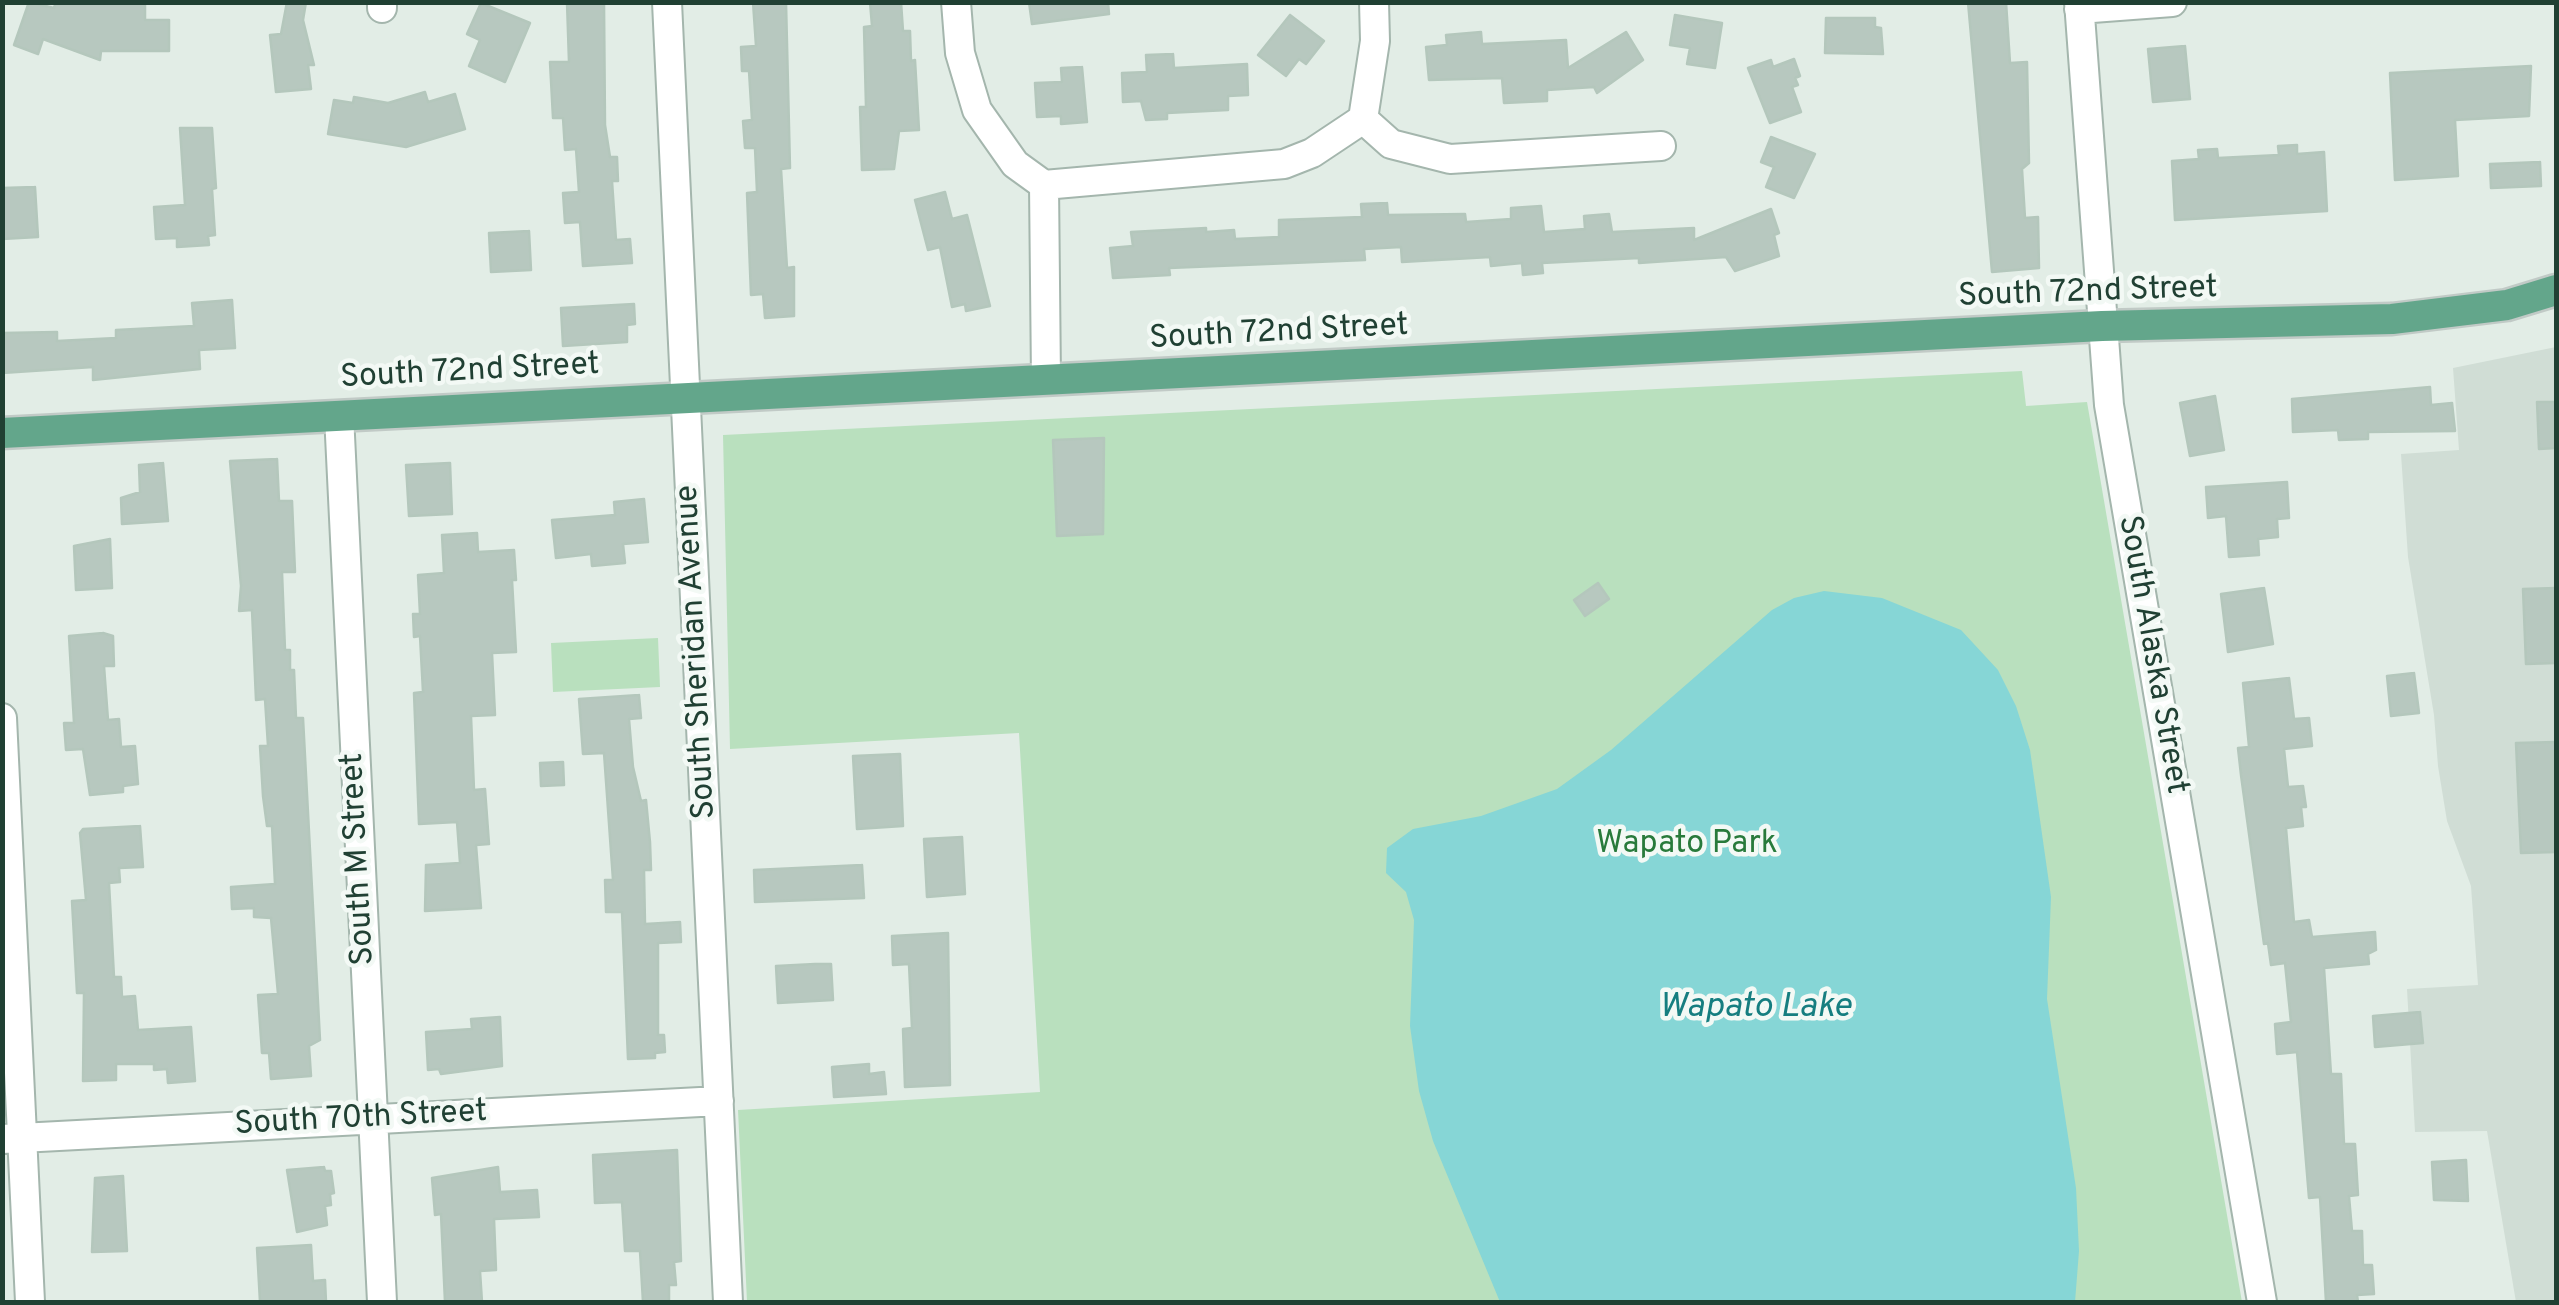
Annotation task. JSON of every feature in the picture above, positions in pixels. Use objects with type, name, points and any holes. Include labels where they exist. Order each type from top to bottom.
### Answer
[{"type":"main road","name":"South 72nd Street","points":[[2,432],[2102,326],[2436,316],[2507,305],[2556,290]]},
{"type":"street","name":"South Sheridan Avenue","points":[[667,2],[728,1302]]},
{"type":"street","points":[[956,2],[960,54],[977,110],[1015,164],[1044,185],[1284,164],[1312,153],[1362,120],[1376,40],[1374,2]]},
{"type":"street","points":[[2079,6],[2172,2]]},
{"type":"street","name":"South Alaska Street","points":[[2079,6],[2102,326],[2122,484],[2262,1302]]},
{"type":"street","points":[[1362,120],[1391,144],[1450,159],[1662,146]]},
{"type":"street","points":[[1044,185],[1046,380]]},
{"type":"street","name":"South M Street","points":[[339,414],[382,1302]]},
{"type":"street","points":[[2,718],[12,1139],[30,1302]]},
{"type":"street","name":"South 70th Street","points":[[12,1139],[719,1101]]},
{"type":"shaded area","points":[[2556,347],[2556,1302],[2516,1302],[2487,1131],[2415,1132],[2407,989],[2478,985],[2471,886],[2447,821],[2438,766],[2434,715],[2408,557],[2401,454],[2459,450],[2453,368]]},
{"type":"green space","name":"Wapato Park","points":[[2022,371],[2026,406],[2087,402],[2242,1302],[747,1302],[738,1110],[1040,1092],[1019,733],[730,749],[723,435]]},
{"type":"green space","points":[[658,638],[660,687],[553,692],[551,643]]},
{"type":"water","name":"Wapato Lake","points":[[1824,591],[1882,598],[1961,630],[1998,670],[2016,706],[2030,750],[2051,897],[2047,999],[2076,1188],[2079,1251],[2075,1302],[1500,1302],[1433,1141],[1419,1091],[1410,1026],[1414,920],[1406,892],[1386,873],[1387,848],[1413,829],[1481,816],[1557,789],[1611,750],[1772,610],[1794,598]]},
{"type":"building","points":[[29,2],[54,8],[56,2],[145,2],[145,20],[169,20],[169,51],[101,51],[100,60],[43,39],[38,54],[14,45]]},
{"type":"building","points":[[287,2],[306,2],[303,20],[314,65],[308,65],[311,89],[276,92],[270,35],[281,34]]},
{"type":"building","points":[[567,2],[604,2],[605,125],[610,157],[617,157],[618,181],[612,181],[616,240],[630,239],[632,263],[583,266],[580,222],[565,223],[563,193],[579,192],[576,149],[565,150],[563,118],[553,118],[550,62],[569,62]]},
{"type":"building","points":[[753,2],[786,2],[790,168],[781,169],[787,268],[794,267],[794,316],[765,318],[763,294],[751,295],[747,193],[757,192],[755,148],[745,148],[743,121],[752,120],[749,71],[742,71],[741,47],[756,46]]},
{"type":"building","points":[[870,2],[901,2],[903,31],[910,31],[911,61],[915,60],[919,130],[899,131],[894,169],[862,170],[860,107],[866,107],[864,27],[872,26]]},
{"type":"building","points":[[1029,2],[1108,2],[1109,14],[1032,24]]},
{"type":"building","points":[[1968,2],[2006,2],[2010,63],[2027,62],[2029,163],[2022,169],[2025,218],[2038,217],[2039,268],[1992,272]]},
{"type":"building","points":[[481,3],[530,23],[505,82],[469,66],[480,40],[467,34]]},
{"type":"building","points":[[1290,15],[1324,41],[1306,64],[1299,59],[1286,76],[1258,55]]},
{"type":"building","points":[[1675,15],[1722,23],[1715,68],[1687,64],[1690,48],[1670,45]]},
{"type":"building","points":[[1826,18],[1875,18],[1875,27],[1881,28],[1883,54],[1825,53]]},
{"type":"building","points":[[1481,32],[1482,44],[1566,40],[1568,68],[1626,32],[1643,60],[1597,93],[1594,87],[1547,90],[1547,101],[1504,103],[1502,78],[1429,80],[1426,47],[1447,45],[1446,35]]},
{"type":"building","points":[[2185,46],[2190,99],[2153,102],[2148,49]]},
{"type":"building","points":[[1173,54],[1174,68],[1247,64],[1248,95],[1228,96],[1228,110],[1167,113],[1167,119],[1146,120],[1141,101],[1123,102],[1122,73],[1147,72],[1146,55]]},
{"type":"building","points":[[1794,59],[1800,76],[1795,78],[1798,85],[1792,87],[1801,112],[1770,123],[1748,68],[1771,60],[1773,67]]},
{"type":"building","points":[[2531,66],[2529,116],[2455,120],[2458,176],[2395,180],[2390,73]]},
{"type":"building","points":[[1082,67],[1087,122],[1061,124],[1061,116],[1037,117],[1035,83],[1062,82],[1061,68]]},
{"type":"building","points":[[425,92],[428,102],[455,94],[465,129],[406,147],[328,134],[334,100],[353,103],[354,97],[388,103]]},
{"type":"building","points":[[180,128],[212,128],[215,235],[208,236],[209,245],[177,247],[177,238],[156,239],[154,207],[185,205]]},
{"type":"building","points":[[1771,137],[1815,154],[1794,198],[1766,187],[1774,167],[1761,162]]},
{"type":"building","points":[[2297,145],[2297,154],[2324,152],[2327,211],[2175,220],[2172,161],[2199,159],[2198,150],[2217,149],[2218,158],[2279,155],[2278,146]]},
{"type":"building","points":[[2540,162],[2541,186],[2491,188],[2490,164]]},
{"type":"building","points":[[35,187],[38,237],[2,239],[2,188]]},
{"type":"building","points":[[945,192],[952,219],[967,215],[990,306],[966,311],[965,304],[952,307],[940,247],[928,250],[915,200]]},
{"type":"building","points":[[1387,203],[1388,215],[1465,214],[1466,222],[1511,219],[1511,208],[1541,206],[1544,232],[1585,229],[1584,216],[1609,214],[1612,232],[1694,228],[1694,240],[1771,209],[1779,233],[1774,235],[1779,256],[1735,271],[1726,257],[1639,263],[1639,258],[1542,263],[1543,273],[1523,275],[1522,263],[1491,266],[1490,257],[1402,262],[1401,247],[1364,249],[1365,260],[1169,268],[1170,275],[1113,278],[1110,248],[1133,246],[1131,232],[1206,228],[1206,232],[1234,230],[1235,239],[1279,237],[1279,220],[1362,217],[1361,204]]},
{"type":"building","points":[[529,231],[531,270],[491,272],[489,233]]},
{"type":"building","points":[[232,300],[235,348],[199,350],[200,369],[93,380],[93,367],[2,373],[2,333],[57,332],[57,341],[116,338],[116,330],[194,326],[192,303]]},
{"type":"building","points":[[634,304],[635,324],[627,325],[627,342],[563,346],[561,308]]},
{"type":"building","points":[[2430,387],[2431,405],[2452,403],[2455,431],[2368,432],[2368,439],[2339,440],[2338,430],[2293,432],[2292,399]]},
{"type":"building","points":[[2215,396],[2224,450],[2190,456],[2180,403]]},
{"type":"building","points":[[2537,402],[2556,402],[2556,448],[2539,449]]},
{"type":"building","points":[[1104,438],[1103,534],[1057,536],[1053,440]]},
{"type":"building","points":[[277,459],[279,501],[292,501],[295,572],[282,572],[285,650],[290,650],[290,670],[294,670],[296,718],[303,718],[320,1040],[309,1046],[311,1076],[271,1079],[269,1053],[262,1053],[258,995],[278,994],[271,918],[254,917],[254,908],[232,909],[231,887],[275,884],[272,826],[267,826],[260,746],[268,746],[265,699],[256,700],[252,610],[239,611],[241,586],[230,461]]},
{"type":"building","points":[[163,463],[168,521],[122,524],[121,498],[140,492],[139,465]]},
{"type":"building","points":[[450,463],[452,514],[409,516],[406,465]]},
{"type":"building","points":[[2287,482],[2289,518],[2277,519],[2278,537],[2258,539],[2259,555],[2229,557],[2226,516],[2208,518],[2206,487]]},
{"type":"building","points":[[644,499],[648,542],[623,544],[625,563],[592,566],[591,554],[556,558],[552,520],[615,515],[614,502]]},
{"type":"building","points":[[477,533],[478,552],[514,550],[516,580],[512,580],[516,652],[492,653],[495,715],[471,716],[474,790],[485,789],[489,844],[476,845],[481,908],[425,911],[426,865],[460,863],[457,822],[419,824],[414,693],[423,692],[420,636],[414,637],[413,614],[420,614],[418,575],[444,573],[442,535]]},
{"type":"building","points":[[110,539],[112,588],[76,590],[74,546]]},
{"type":"building","points":[[1598,583],[1609,599],[1585,616],[1574,600]]},
{"type":"building","points":[[2264,588],[2273,644],[2228,652],[2221,594]]},
{"type":"building","points":[[2556,588],[2556,663],[2526,664],[2523,589]]},
{"type":"building","points":[[69,636],[113,636],[114,666],[104,666],[108,720],[119,719],[121,747],[135,746],[138,784],[123,786],[123,792],[90,795],[83,749],[66,750],[64,723],[74,723]]},
{"type":"building","points":[[2414,673],[2419,713],[2391,716],[2387,676]]},
{"type":"building","points":[[2289,678],[2294,719],[2309,718],[2312,746],[2284,749],[2288,787],[2303,786],[2306,807],[2301,807],[2303,826],[2286,828],[2294,922],[2309,920],[2312,937],[2375,932],[2376,950],[2368,954],[2369,964],[2324,968],[2331,1074],[2341,1074],[2344,1144],[2355,1144],[2358,1195],[2349,1196],[2352,1231],[2362,1231],[2363,1265],[2372,1265],[2374,1294],[2357,1295],[2358,1302],[2326,1302],[2320,1197],[2309,1198],[2297,1052],[2277,1054],[2275,1024],[2291,1022],[2285,963],[2271,965],[2268,943],[2264,944],[2238,748],[2249,747],[2243,683]]},
{"type":"building","points":[[639,695],[641,718],[629,719],[633,767],[641,801],[646,800],[650,842],[651,870],[644,870],[645,924],[680,922],[681,942],[658,943],[658,1035],[664,1035],[665,1052],[655,1053],[655,1058],[628,1059],[622,912],[606,912],[605,880],[613,880],[604,753],[583,754],[579,699]]},
{"type":"building","points":[[2556,742],[2556,852],[2521,853],[2516,743]]},
{"type":"building","points":[[900,754],[903,826],[857,829],[853,756]]},
{"type":"building","points":[[563,762],[564,785],[541,786],[540,763]]},
{"type":"building","points":[[140,826],[143,867],[119,868],[120,882],[109,883],[114,977],[121,977],[122,997],[135,996],[138,1030],[191,1027],[195,1081],[168,1083],[167,1069],[154,1070],[154,1064],[116,1064],[116,1080],[83,1081],[84,993],[77,993],[72,901],[86,900],[80,833],[83,829]]},
{"type":"building","points":[[962,837],[965,894],[927,897],[924,839]]},
{"type":"building","points":[[862,865],[864,898],[755,902],[754,870]]},
{"type":"building","points":[[948,933],[950,1085],[905,1087],[903,1029],[912,1028],[909,964],[893,965],[892,936]]},
{"type":"building","points":[[831,964],[833,1000],[778,1003],[776,966]]},
{"type":"building","points":[[2420,1012],[2423,1043],[2375,1047],[2373,1016]]},
{"type":"building","points":[[500,1017],[502,1066],[441,1074],[439,1069],[428,1070],[426,1032],[472,1029],[471,1019]]},
{"type":"building","points":[[869,1064],[869,1074],[884,1072],[886,1094],[834,1097],[832,1067]]},
{"type":"building","points":[[677,1150],[681,1261],[674,1262],[676,1285],[669,1285],[669,1302],[643,1302],[640,1251],[625,1251],[622,1202],[595,1203],[593,1155]]},
{"type":"building","points":[[2466,1160],[2468,1201],[2434,1200],[2432,1162]]},
{"type":"building","points":[[324,1167],[331,1171],[334,1193],[330,1194],[331,1205],[325,1206],[327,1225],[297,1232],[287,1170]]},
{"type":"building","points":[[498,1167],[500,1192],[537,1190],[539,1217],[494,1219],[496,1270],[480,1271],[482,1302],[445,1302],[441,1214],[435,1215],[432,1178]]},
{"type":"building","points":[[123,1176],[127,1251],[92,1252],[95,1178]]},
{"type":"building","points":[[311,1245],[313,1281],[325,1280],[326,1302],[260,1302],[257,1248]]}]
